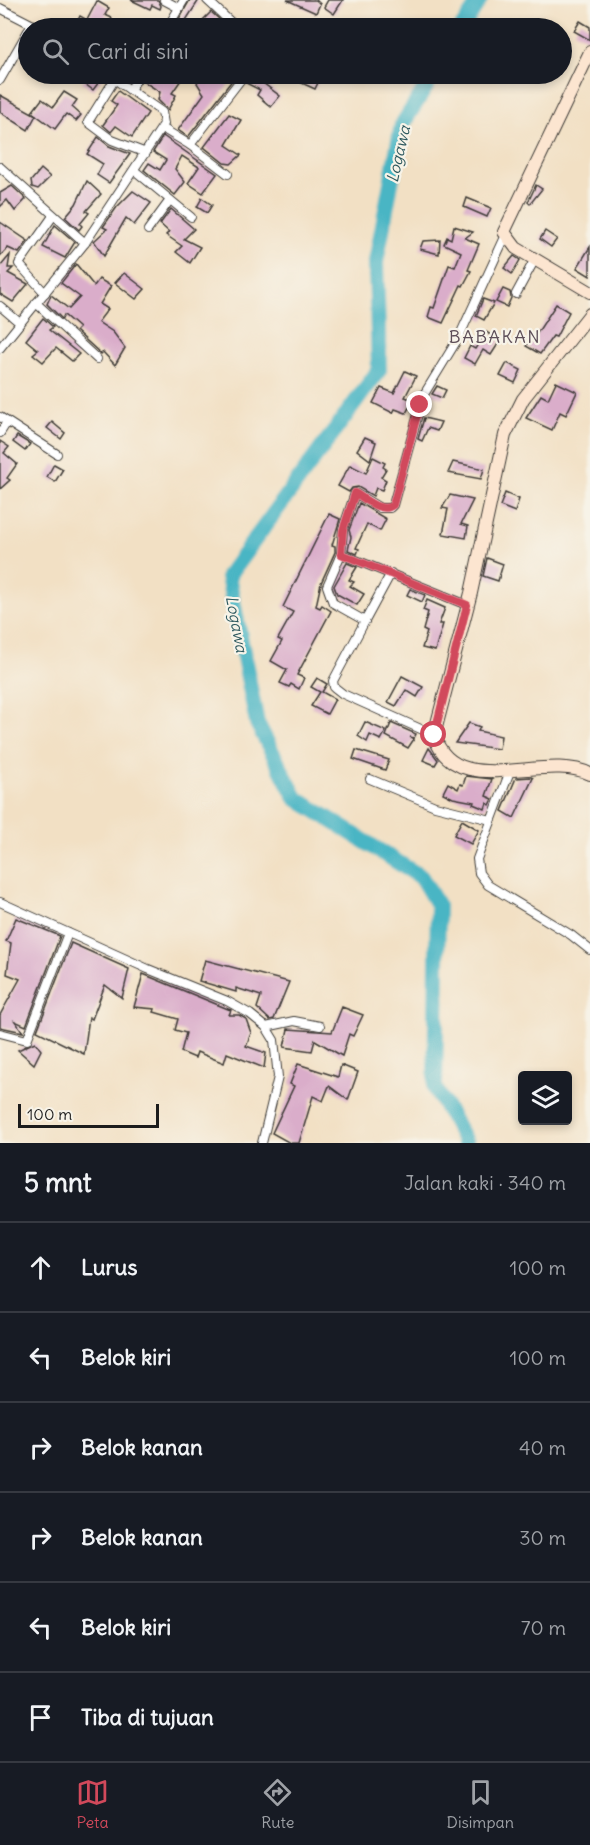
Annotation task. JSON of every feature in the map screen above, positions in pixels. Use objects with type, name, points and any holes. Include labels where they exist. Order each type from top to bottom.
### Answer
[{"type":"main road","points":[[590,52],[505,226],[505,237],[516,248],[590,292]]},
{"type":"main road","points":[[590,314],[523,399],[511,420],[499,458],[467,605],[434,735],[442,753],[461,766],[482,772],[548,767],[576,768],[590,774]]},
{"type":"street","points":[[164,0],[181,4],[172,18]]},
{"type":"street","points":[[207,0],[226,18]]},
{"type":"street","points":[[0,8],[18,19]]},
{"type":"street","points":[[0,80],[18,51]]},
{"type":"street","points":[[112,84],[88,122],[112,140],[146,153]]},
{"type":"street","points":[[0,348],[85,243],[162,128],[164,118],[162,112],[122,84]]},
{"type":"street","points":[[130,90],[134,84]]},
{"type":"street","points":[[190,145],[237,84]]},
{"type":"street","points":[[162,128],[190,145],[228,174]]},
{"type":"street","points":[[0,167],[85,243]]},
{"type":"street","points":[[134,170],[191,217]]},
{"type":"street","points":[[148,230],[170,200]]},
{"type":"street","points":[[45,293],[19,264],[53,216]]},
{"type":"street","points":[[365,621],[333,603],[327,586],[341,554],[343,530],[355,493],[380,508],[387,509],[393,505],[423,396],[459,337],[505,237]]},
{"type":"street","points":[[516,294],[535,260]]},
{"type":"street","points":[[36,303],[97,359]]},
{"type":"street","points":[[0,306],[20,323]]},
{"type":"street","points":[[0,433],[4,420],[57,454]]},
{"type":"street","points":[[341,554],[467,605]]},
{"type":"street","points":[[391,573],[333,681],[334,687],[352,699],[434,735]]},
{"type":"street","points":[[510,771],[477,859],[482,878],[590,950]]},
{"type":"street","points":[[370,779],[435,806],[491,820]]},
{"type":"street","points":[[0,902],[227,1001],[245,1010],[266,1028],[274,1040],[278,1077],[262,1143]]},
{"type":"street","points":[[0,1033],[25,1041],[28,1039],[68,933]]},
{"type":"street","points":[[266,1028],[294,1021],[320,1026]]},
{"type":"building","points":[[131,0],[158,0],[161,6],[160,9],[152,5],[150,9]]},
{"type":"building","points":[[190,0],[199,0],[187,18],[180,18]]},
{"type":"building","points":[[287,0],[316,0],[320,4],[316,13]]},
{"type":"building","points":[[328,0],[343,0],[334,14],[324,7]]},
{"type":"building","points":[[97,1],[109,8],[105,15],[112,18],[88,18]]},
{"type":"building","points":[[211,12],[218,18],[205,18]]},
{"type":"building","points":[[580,21],[590,27],[590,40],[574,31]]},
{"type":"building","points":[[85,84],[98,84],[93,90]]},
{"type":"building","points":[[148,84],[178,84],[172,93],[176,95],[168,110],[158,100],[160,92]]},
{"type":"building","points":[[198,84],[229,84],[188,137],[178,130],[204,94]]},
{"type":"building","points":[[248,84],[264,84],[280,96],[271,107],[257,95],[260,90]]},
{"type":"building","points":[[304,84],[317,84],[315,89]]},
{"type":"building","points":[[118,91],[148,113],[132,137],[116,126],[111,132],[103,125],[117,105],[111,101]]},
{"type":"building","points":[[64,92],[77,100],[72,107],[81,115],[76,121],[66,114],[55,129],[32,112],[42,99],[53,107]]},
{"type":"building","points":[[0,95],[36,115],[28,130],[0,112]]},
{"type":"building","points":[[229,114],[241,120],[226,145],[241,155],[231,164],[224,163],[204,147]]},
{"type":"building","points":[[163,136],[217,174],[203,193],[188,183],[199,167],[182,156],[175,169],[185,182],[175,195],[144,170],[149,163],[160,170],[166,160],[153,152]]},
{"type":"building","points":[[98,137],[109,146],[130,154],[109,183],[97,175],[103,164],[87,154]]},
{"type":"building","points":[[41,169],[50,177],[38,189],[32,187],[31,181]]},
{"type":"building","points":[[87,181],[101,194],[86,211],[89,213],[80,224],[82,226],[79,230],[65,217],[76,204]]},
{"type":"building","points":[[536,185],[542,189],[530,204],[528,202]]},
{"type":"building","points":[[12,186],[26,199],[15,211],[7,200],[0,207],[0,193]]},
{"type":"building","points":[[133,191],[151,203],[134,225],[126,218],[104,256],[94,241],[107,229],[103,227],[117,207]]},
{"type":"building","points":[[202,198],[212,205],[207,213],[197,207]]},
{"type":"building","points":[[467,198],[491,208],[487,217],[464,207]]},
{"type":"building","points":[[171,209],[194,229],[184,239],[200,247],[190,263],[176,252],[182,246],[166,235],[169,232],[160,224]]},
{"type":"building","points":[[0,222],[28,241],[19,253],[8,248],[0,256]]},
{"type":"building","points":[[55,225],[75,242],[65,258],[43,247]]},
{"type":"building","points":[[454,226],[473,232],[465,238],[479,244],[468,270],[471,271],[463,286],[461,285],[443,323],[428,317],[431,307],[434,308],[449,265],[455,267],[461,252],[444,244],[447,237],[451,239]]},
{"type":"building","points":[[545,231],[557,239],[551,247],[540,239]]},
{"type":"building","points":[[440,240],[439,254],[420,249],[423,241]]},
{"type":"building","points":[[590,247],[590,276],[577,268]]},
{"type":"building","points":[[10,255],[8,268],[13,268],[8,273],[28,284],[13,302],[0,294],[0,267]]},
{"type":"building","points":[[514,256],[520,260],[512,274],[504,268]]},
{"type":"building","points":[[76,264],[94,286],[99,279],[111,286],[100,304],[108,309],[98,322],[113,332],[125,348],[115,365],[103,352],[101,354],[76,331],[79,328],[64,315],[62,319],[47,304],[51,295],[69,309],[80,297],[61,283]]},
{"type":"building","points":[[124,273],[145,289],[136,299],[115,283]]},
{"type":"building","points":[[503,289],[510,292],[511,298],[507,307],[496,302]]},
{"type":"building","points":[[483,299],[494,303],[484,320],[476,316]]},
{"type":"building","points":[[556,304],[569,312],[556,337],[553,336],[540,354],[526,346],[531,336],[534,338]]},
{"type":"building","points":[[43,318],[53,327],[49,330],[79,354],[72,361],[56,348],[43,362],[33,354],[38,350],[26,340]]},
{"type":"building","points":[[486,332],[500,341],[491,355],[483,350],[475,364],[464,358],[470,346],[475,349]]},
{"type":"building","points":[[507,363],[521,370],[515,383],[500,376]]},
{"type":"building","points":[[405,371],[416,376],[405,397],[413,400],[406,413],[395,409],[393,413],[373,403],[381,388],[394,393]]},
{"type":"building","points":[[556,382],[577,392],[566,415],[560,412],[552,430],[526,418],[541,395],[548,399]]},
{"type":"building","points":[[437,386],[446,390],[442,398],[432,394]]},
{"type":"building","points":[[424,418],[441,422],[437,431],[428,428],[422,441],[418,439]]},
{"type":"building","points":[[52,422],[65,433],[61,439],[47,428]]},
{"type":"building","points":[[17,436],[30,444],[25,451],[13,442]]},
{"type":"building","points":[[365,437],[376,442],[370,460],[357,450]]},
{"type":"building","points":[[0,441],[9,447],[4,453],[17,464],[7,478],[10,480],[0,489]]},
{"type":"building","points":[[373,457],[385,463],[383,467],[386,469],[381,477],[386,480],[382,490],[376,488],[373,496],[358,487],[352,488],[349,492],[338,486],[350,465],[366,473]]},
{"type":"building","points":[[453,462],[484,469],[481,479],[448,473]]},
{"type":"building","points":[[54,464],[63,469],[55,482],[47,477]]},
{"type":"building","points":[[505,493],[519,499],[515,512],[500,506]]},
{"type":"building","points":[[450,495],[473,500],[461,524],[468,526],[466,538],[443,534],[448,509],[442,508]]},
{"type":"building","points":[[359,503],[386,519],[380,531],[367,524],[356,548],[359,549],[357,554],[348,550],[351,537],[349,530]]},
{"type":"building","points":[[329,514],[340,519],[332,545],[335,546],[335,552],[321,583],[316,606],[320,608],[322,605],[331,611],[297,675],[304,678],[299,689],[291,684],[289,687],[280,683],[287,670],[271,661],[282,641],[278,639],[293,612],[283,607]]},
{"type":"building","points":[[487,558],[503,564],[498,581],[483,576]]},
{"type":"building","points":[[347,563],[357,567],[349,580],[354,582],[350,586],[364,594],[357,605],[337,594],[334,586]]},
{"type":"building","points":[[410,589],[425,595],[422,602],[407,595]]},
{"type":"building","points":[[427,600],[445,608],[439,624],[443,624],[435,651],[422,648],[427,632],[423,630],[428,612],[423,610]]},
{"type":"building","points":[[402,676],[423,687],[417,697],[406,690],[396,706],[388,702]]},
{"type":"building","points":[[317,678],[327,684],[322,692],[335,699],[327,714],[311,706],[320,692],[311,687]]},
{"type":"building","points":[[365,722],[386,731],[381,740],[370,735],[367,742],[358,736]]},
{"type":"building","points":[[391,723],[416,734],[414,738],[410,737],[414,739],[408,748],[386,736]]},
{"type":"building","points":[[469,723],[480,727],[478,731],[501,736],[499,749],[455,743]]},
{"type":"building","points":[[429,748],[438,760],[435,765],[423,760]]},
{"type":"building","points":[[356,750],[389,760],[385,770],[353,759]]},
{"type":"building","points":[[466,776],[492,779],[486,796],[493,799],[490,805],[487,803],[485,809],[473,804],[474,802],[453,798],[443,793],[448,783],[458,789],[460,784],[463,785]]},
{"type":"building","points":[[516,778],[533,778],[514,818],[502,811]]},
{"type":"building","points":[[462,820],[479,830],[471,844],[454,835]]},
{"type":"building","points":[[16,918],[60,936],[26,1026],[15,1021],[23,1032],[0,1027],[0,1015],[20,979],[7,974],[11,943],[6,941]]},
{"type":"building","points":[[71,943],[129,969],[122,998],[105,985],[92,1019],[89,1017],[84,1054],[37,1031]]},
{"type":"building","points":[[205,960],[289,982],[274,1019],[270,1020],[257,1008],[261,996],[236,988],[236,992],[199,981]]},
{"type":"building","points":[[143,974],[231,1010],[229,1015],[239,1015],[246,1019],[251,1033],[246,1046],[266,1053],[264,1068],[227,1053],[224,1063],[197,1052],[195,1058],[181,1052],[186,1033],[175,1030],[178,1019],[154,1012],[155,1009],[134,1007]]},
{"type":"building","points":[[342,1007],[363,1015],[353,1036],[349,1034],[342,1056],[315,1040],[312,1051],[284,1047],[288,1029],[332,1032]]},
{"type":"building","points":[[35,1042],[41,1050],[34,1064],[18,1050]]},
{"type":"building","points":[[298,1064],[338,1077],[341,1065],[358,1072],[348,1100],[329,1086],[323,1101],[313,1096],[299,1143],[290,1143],[272,1133],[294,1086],[290,1084]]},
{"type":"waterway","name":"Logawa","points":[[468,18],[480,0]]},
{"type":"waterway","name":"Logawa","points":[[428,84],[402,125],[376,262],[379,370],[228,576],[257,723],[296,798],[421,877],[438,906],[435,1088],[466,1143]]},
{"type":"district","name":"BABAKAN","points":[[495,337]]},
{"type":"route","points":[[420,405],[396,501],[390,508],[380,508],[355,493],[341,538],[341,554],[467,605],[434,735]]}]
